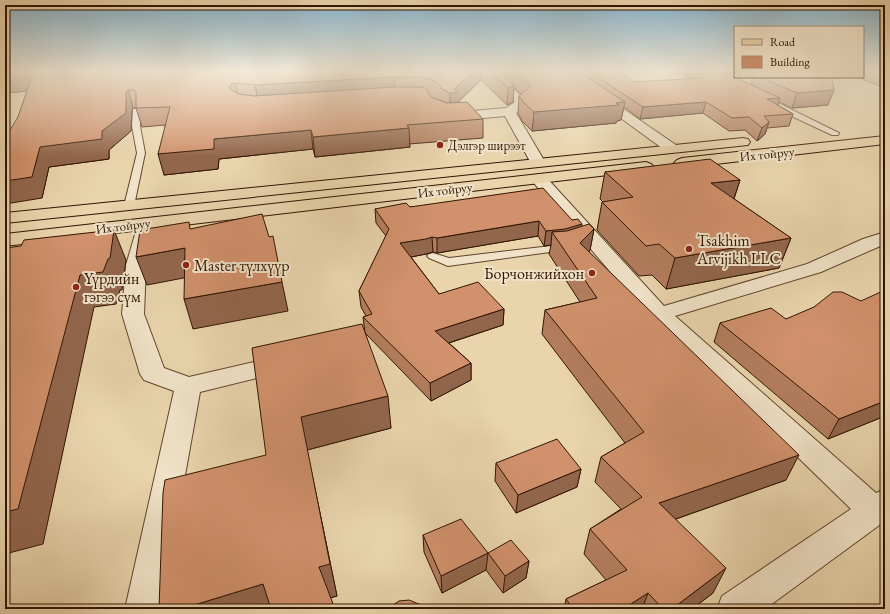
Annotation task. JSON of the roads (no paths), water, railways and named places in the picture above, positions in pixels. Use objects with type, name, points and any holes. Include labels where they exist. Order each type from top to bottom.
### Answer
[{"type":"main road","name":"Их тойруу","points":[[5,240],[147,224],[538,170],[671,148],[885,127]]},
{"type":"main road","name":"Их тойруу","points":[[5,218],[885,140]]},
{"type":"street","points":[[440,113],[455,117],[509,112],[522,103],[519,100]]},
{"type":"street","points":[[603,100],[671,148]]},
{"type":"street","points":[[509,112],[538,170],[592,239],[659,314],[712,364],[784,427],[880,507],[735,609]]},
{"type":"street","points":[[147,224],[136,265],[133,314],[153,374],[188,386],[286,363]]},
{"type":"street","points":[[659,314],[814,268],[870,243],[885,238]]},
{"type":"street","points":[[143,609],[188,386]]},
{"type":"lane","points":[[765,100],[835,133]]},
{"type":"lane","points":[[129,206],[141,153],[136,126],[136,111]]},
{"type":"lane","points":[[433,256],[448,262],[564,248],[592,239]]},
{"type":"place","name":"Дэлгэр ширээт","points":[[440,145]]},
{"type":"place","name":"Tsakhim Arvijikh LLC","points":[[689,249]]},
{"type":"place","name":"Master түлхүүр","points":[[186,265]]},
{"type":"place","name":"Борчонжийхон","points":[[592,273]]},
{"type":"place","name":"Үүрдийн гэгээ сүм","points":[[76,287]]}]
